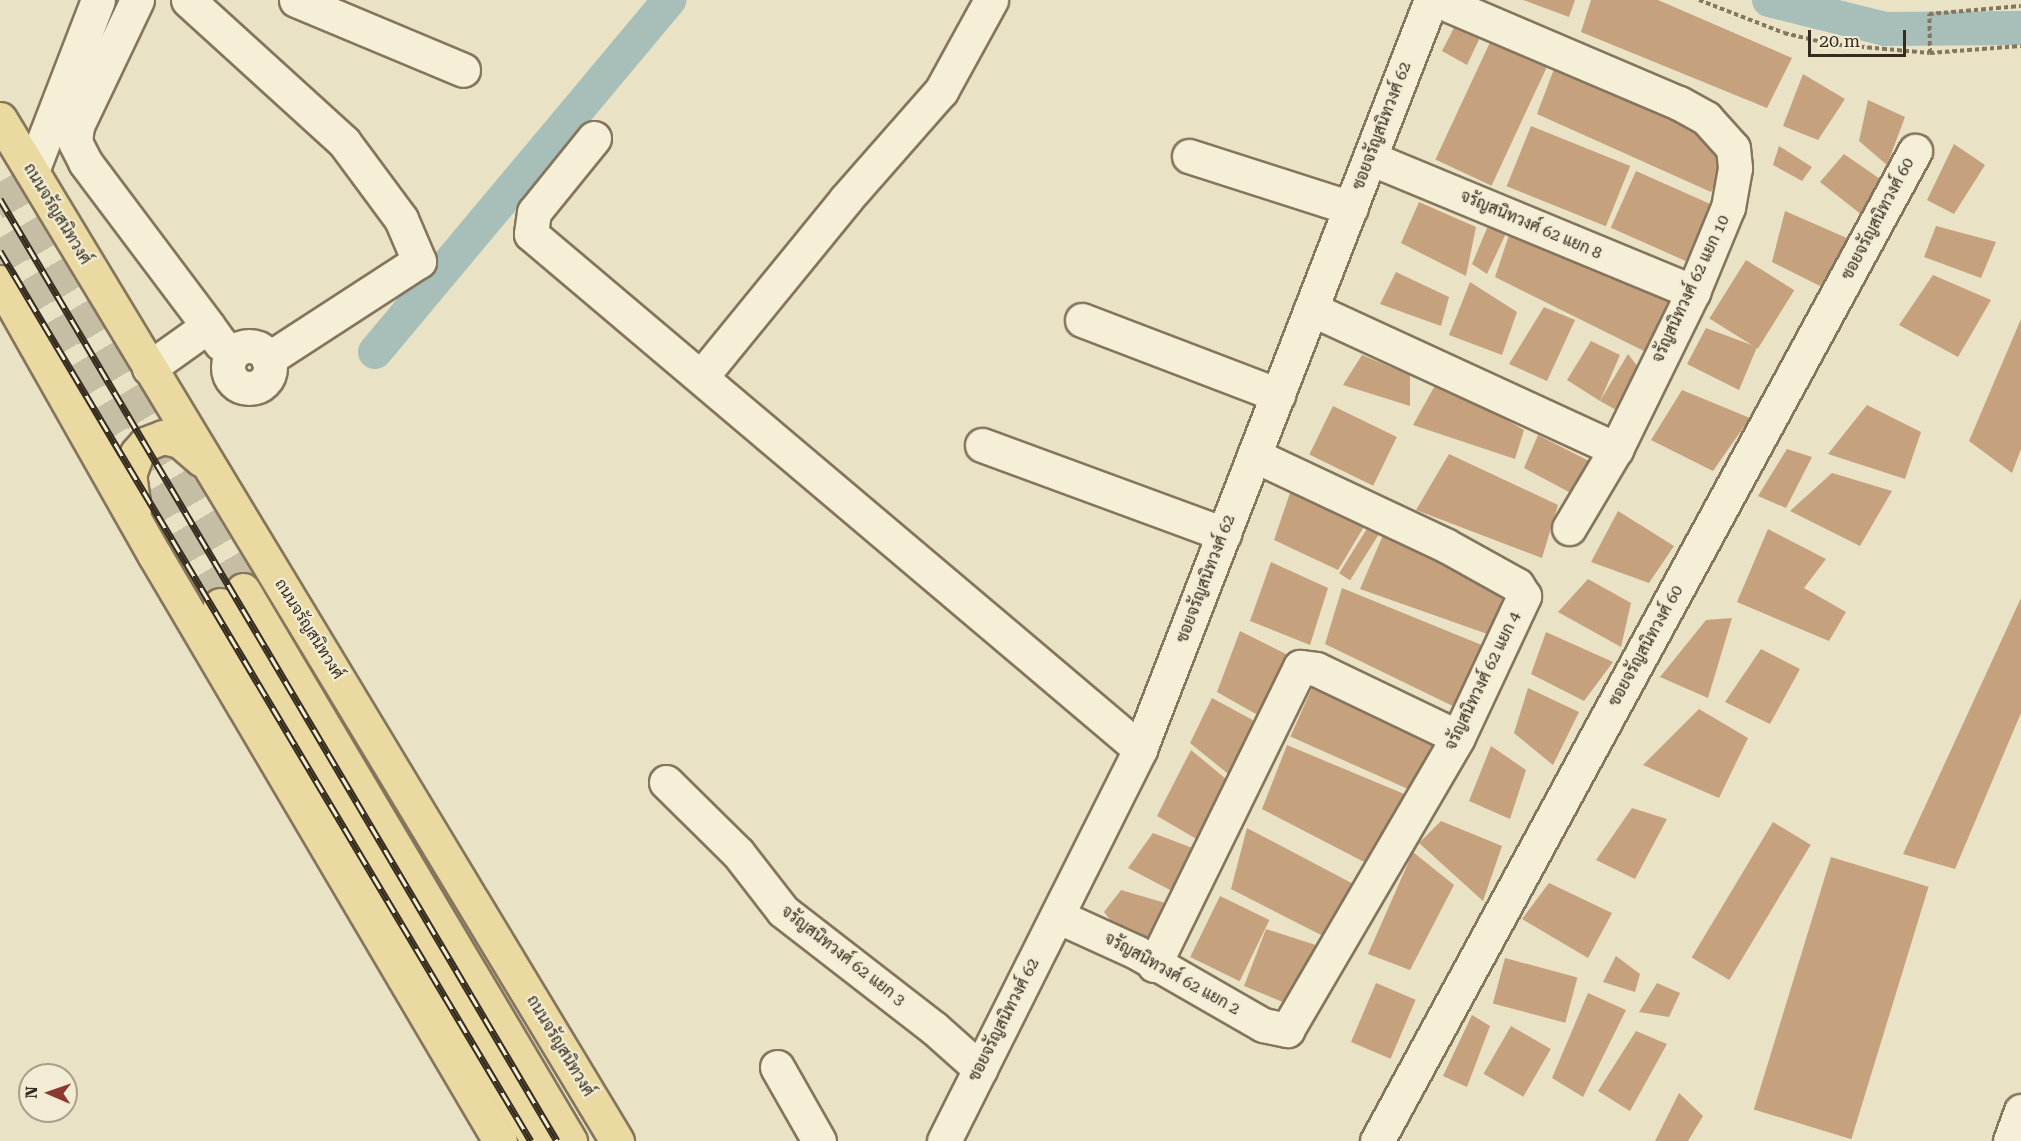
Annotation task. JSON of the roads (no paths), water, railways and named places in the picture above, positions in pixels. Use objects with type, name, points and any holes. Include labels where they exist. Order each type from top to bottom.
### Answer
[{"type":"main road","name":"ถนนจรัญสนิทวงศ์","points":[[0,119],[205,463],[344,684],[617,1141]]},
{"type":"main road","points":[[0,282],[140,528],[500,1141]]},
{"type":"main road","points":[[140,528],[129,493],[129,475],[136,453],[145,444],[163,437],[180,441],[205,463]]},
{"type":"main road","points":[[538,1141],[232,598],[570,1141]]},
{"type":"street","points":[[32,171],[98,0]]},
{"type":"street","points":[[137,0],[77,126],[75,142],[85,162],[231,357],[238,350],[250,346],[262,351],[268,359],[420,261],[402,219],[344,142],[188,0]]},
{"type":"street","points":[[297,0],[464,70]]},
{"type":"street","points":[[701,377],[846,199],[941,90],[991,0]]},
{"type":"street","name":"ซอยจรัญสนิทวงศ์ 62","points":[[944,1141],[1140,749],[1431,0]]},
{"type":"street","name":"จรัญสนิทวงศ์ 62 แยก 10","points":[[1437,0],[1679,103],[1721,132],[1733,148],[1733,185],[1728,207],[1693,292],[1616,448],[1569,528]]},
{"type":"street","points":[[594,138],[534,212],[531,234],[1140,749]]},
{"type":"street","name":"ซอยจรัญสนิทวงศ์ 60","points":[[1377,1141],[1915,151]]},
{"type":"street","points":[[1189,156],[1351,208]]},
{"type":"street","name":"จรัญสนิทวงศ์ 62 แยก 8","points":[[1370,158],[1693,292]]},
{"type":"street","points":[[1311,309],[1616,448]]},
{"type":"street","points":[[1082,320],[1278,395]]},
{"type":"street","points":[[149,368],[208,326]]},
{"type":"street","points":[[982,445],[1224,534]]},
{"type":"street","name":"จรัญสนิทวงศ์ 62 แยก 4","points":[[1254,455],[1445,544],[1517,585],[1524,596],[1458,737],[1287,1030]]},
{"type":"street","points":[[1154,965],[1300,667],[1316,669],[1458,737]]},
{"type":"street","name":"จรัญสนิทวงศ์ 62 แยก 3","points":[[666,782],[738,853],[783,911],[934,1028],[980,1069]]},
{"type":"street","name":"จรัญสนิทวงศ์ 62 แยก 2","points":[[1057,916],[1137,952],[1154,965],[1263,1025],[1287,1030]]},
{"type":"street","points":[[777,1067],[819,1141]]},
{"type":"street","points":[[2010,1141],[2021,1111]]},
{"type":"waterway","points":[[375,352],[669,0]]},
{"type":"waterway","points":[[1769,0],[1885,29],[2021,28]]},
{"type":"tunnel","points":[[0,181],[243,590]]},
{"type":"tunnel","points":[[0,237],[220,605]]},
{"type":"railway","points":[[0,199],[557,1141]]},
{"type":"railway","points":[[0,251],[531,1141]]}]
